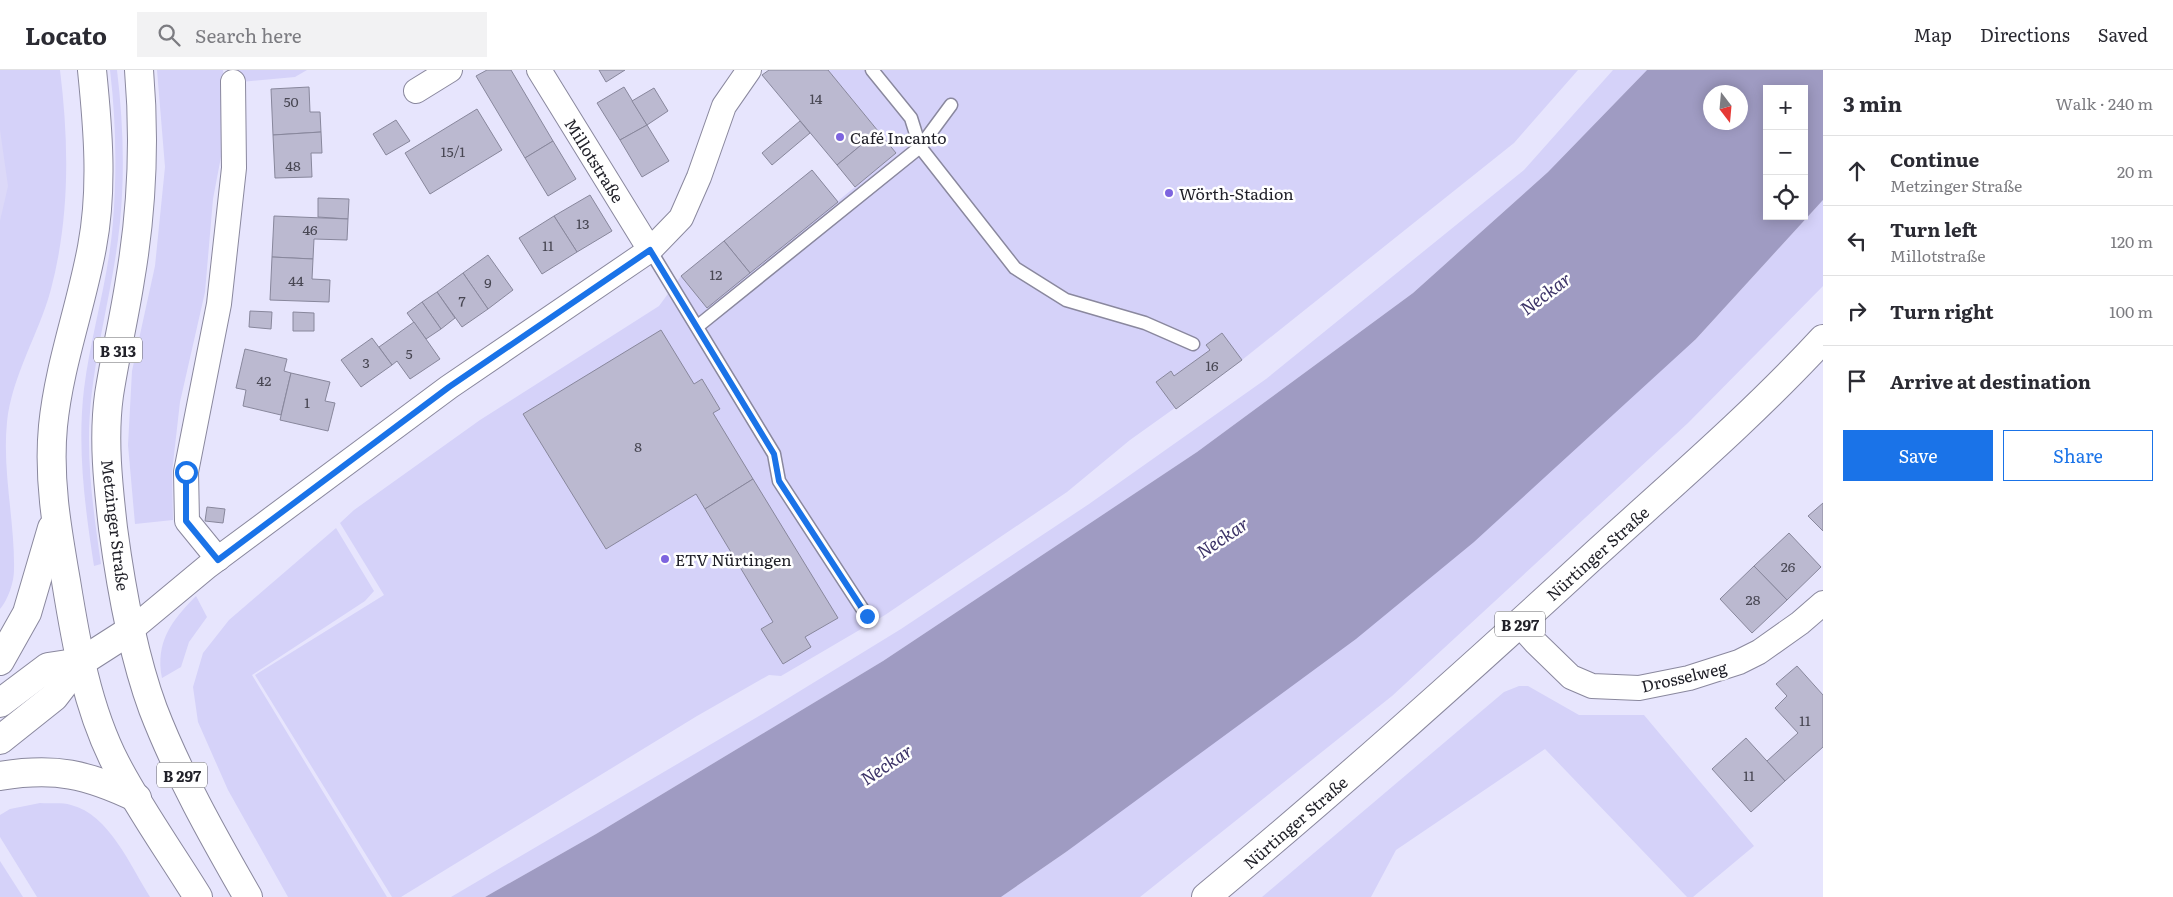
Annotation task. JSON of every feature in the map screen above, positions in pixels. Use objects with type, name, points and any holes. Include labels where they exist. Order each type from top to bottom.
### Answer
[{"type":"main road","name":"B 313","points":[[92,70],[99,166],[97,206],[92,246],[53,424],[51,475],[55,519],[81,662],[96,719],[116,764],[137,798]]},
{"type":"main road","name":"Metzinger Straße","points":[[131,630],[110,502],[107,445],[109,396],[131,279],[142,176],[143,117],[139,70]]},
{"type":"main road","name":"Nürtinger Straße","points":[[1206,897],[1294,825],[1519,624],[1720,442],[1823,339]]},
{"type":"main road","points":[[0,661],[27,613],[55,519]]},
{"type":"main road","name":"B 313","points":[[131,630],[148,692]]},
{"type":"main road","points":[[0,740],[54,697],[81,662],[131,630]]},
{"type":"main road","points":[[0,703],[48,667],[81,662]]},
{"type":"main road","name":"B 297","points":[[148,692],[176,761],[224,856],[248,897]]},
{"type":"main road","name":"B 297","points":[[0,776],[42,771],[64,774],[108,785],[137,798],[192,886]]},
{"type":"street","points":[[416,91],[450,70]]},
{"type":"street","name":"Millotstraße","points":[[539,70],[650,250]]},
{"type":"street","points":[[131,630],[218,560],[449,387],[650,250],[680,218],[699,177],[724,106],[740,75]]},
{"type":"street","points":[[218,560],[186,521],[186,472],[219,304],[234,168],[232,76]]},
{"type":"street","name":"Drosselweg","points":[[1519,624],[1572,677],[1592,686],[1639,688],[1689,678],[1739,662],[1759,652],[1800,624],[1823,603]]},
{"type":"lane","points":[[872,70],[910,118],[920,148],[1015,268],[1066,300],[1145,323],[1193,344]]},
{"type":"lane","points":[[698,326],[920,148],[951,104]]},
{"type":"lane","points":[[650,250],[698,326],[774,454],[779,481],[867,616]]},
{"type":"shaded area","points":[[0,70],[60,70],[65,125],[66,180],[62,235],[51,289],[14,388],[7,422],[6,459],[13,534],[14,570],[10,591],[0,609],[0,221],[8,186],[0,130]]},
{"type":"shaded area","points":[[110,70],[117,70],[121,108],[123,165],[117,249],[97,358],[90,412],[90,471],[101,564],[94,566],[83,478],[81,433],[87,368],[108,263],[113,221],[115,146]]},
{"type":"shaded area","points":[[157,70],[223,70],[227,125],[213,199],[205,292],[180,402],[172,472],[173,520],[135,524],[128,445],[132,371],[155,266],[165,167]]},
{"type":"shaded area","points":[[237,70],[307,70],[295,77],[241,82]]},
{"type":"shaded area","name":"ETV Nürtingen","points":[[828,70],[1578,70],[1514,143],[1242,360],[1130,440],[1067,492],[885,615],[781,676],[769,675],[697,716],[401,897],[392,897],[255,675],[384,595],[340,523],[354,510],[480,420],[659,306],[681,276],[812,170],[838,201],[896,153]]},
{"type":"shaded area","points":[[1613,70],[1647,70],[1548,172],[1413,293],[1197,452],[883,661],[596,834],[485,897],[451,897],[759,716],[901,629],[1089,504],[1266,379],[1524,170]]},
{"type":"shaded area","points":[[0,113],[14,187],[0,267]]},
{"type":"shaded area","points":[[1823,200],[1823,286],[1688,423],[1392,696],[1140,897],[1001,897],[1066,852],[1696,339],[1805,220],[1808,220],[1808,216]]},
{"type":"shaded area","points":[[336,528],[374,591],[365,601],[252,675],[387,897],[288,897],[228,790],[198,722],[193,687],[203,653],[229,620]]},
{"type":"shaded area","points":[[196,596],[207,617],[189,642],[181,667],[162,678],[161,653],[167,633]]},
{"type":"shaded area","points":[[1519,686],[1528,686],[1579,715],[1644,715],[1754,846],[1693,897],[1687,897],[1545,749],[1396,850],[1371,897],[1262,897],[1504,692]]},
{"type":"shaded area","points":[[40,803],[71,805],[85,810],[97,819],[118,843],[150,897],[37,897],[0,837],[0,815],[10,809]]},
{"type":"shaded area","points":[[0,861],[23,897],[0,897]]},
{"type":"water","name":"Neckar","points":[[1647,70],[1823,70],[1823,200],[1808,216],[1808,85],[1763,85],[1763,220],[1805,220],[1696,339],[1474,542],[1356,639],[1066,852],[1001,897],[485,897],[596,834],[883,661],[1197,452],[1413,293],[1548,172]]},
{"type":"building","points":[[487,70],[511,70],[553,141],[525,158],[476,76]]},
{"type":"building","points":[[599,70],[625,70],[606,82]]},
{"type":"building","points":[[769,70],[828,70],[878,131],[837,165],[762,75]]},
{"type":"building","points":[[309,87],[310,112],[320,112],[321,132],[273,135],[271,89]]},
{"type":"building","points":[[624,87],[647,125],[620,140],[597,103]]},
{"type":"building","points":[[654,88],[668,111],[647,125],[632,101]]},
{"type":"building","points":[[477,109],[502,150],[430,194],[405,153]]},
{"type":"building","points":[[396,120],[410,141],[386,155],[373,134]]},
{"type":"building","points":[[800,121],[810,133],[772,165],[762,153]]},
{"type":"building","points":[[647,125],[669,161],[642,177],[620,140]]},
{"type":"building","points":[[878,131],[896,153],[855,187],[837,165]]},
{"type":"building","points":[[321,132],[322,153],[311,153],[312,177],[275,178],[273,135]]},
{"type":"building","points":[[553,141],[576,179],[548,196],[525,158]]},
{"type":"building","points":[[812,170],[838,202],[750,273],[724,241]]},
{"type":"building","points":[[590,195],[612,231],[577,252],[554,216]]},
{"type":"building","points":[[318,198],[349,199],[348,219],[318,217]]},
{"type":"building","points":[[274,216],[348,219],[347,240],[314,239],[313,259],[272,257]]},
{"type":"building","points":[[554,216],[577,252],[542,274],[519,238]]},
{"type":"building","points":[[724,241],[750,273],[707,308],[681,276]]},
{"type":"building","points":[[488,255],[513,290],[488,309],[463,273]]},
{"type":"building","points":[[272,257],[313,259],[312,279],[330,280],[329,302],[270,300]]},
{"type":"building","points":[[463,273],[488,309],[462,327],[437,292]]},
{"type":"building","points":[[437,292],[455,318],[441,329],[422,302]]},
{"type":"building","points":[[422,302],[441,329],[426,339],[407,313]]},
{"type":"building","points":[[250,311],[272,312],[271,329],[249,327]]},
{"type":"building","points":[[293,312],[314,313],[314,331],[293,331]]},
{"type":"building","points":[[414,322],[440,359],[410,379],[397,361],[392,365],[379,347]]},
{"type":"building","points":[[661,330],[694,384],[702,379],[720,409],[713,413],[753,479],[705,509],[696,494],[606,549],[523,414]]},
{"type":"building","points":[[1222,333],[1242,360],[1176,409],[1156,382],[1171,371],[1174,376],[1210,350],[1206,345]]},
{"type":"building","points":[[372,338],[392,365],[361,387],[341,360]]},
{"type":"building","points":[[245,349],[287,359],[284,371],[291,373],[281,415],[243,406],[246,390],[236,388]]},
{"type":"building","points":[[291,373],[330,382],[325,401],[335,403],[328,431],[280,420]]},
{"type":"building","points":[[753,479],[838,618],[805,637],[811,647],[783,664],[761,629],[773,622],[705,509]]},
{"type":"building","points":[[1823,503],[1823,531],[1808,516]]},
{"type":"building","points":[[207,507],[225,509],[223,523],[205,521]]},
{"type":"building","points":[[1789,533],[1821,567],[1787,600],[1754,566]]},
{"type":"building","points":[[1754,566],[1787,600],[1752,633],[1720,599]]},
{"type":"building","points":[[1797,666],[1823,695],[1823,747],[1785,781],[1767,761],[1798,733],[1775,708],[1787,696],[1776,684]]},
{"type":"building","points":[[1746,738],[1785,781],[1751,812],[1712,769]]},
{"type":"place","name":"Café Incanto","points":[[840,137]]},
{"type":"place","name":"Wörth-Stadion","points":[[1169,193]]},
{"type":"place","name":"ETV Nürtingen","points":[[665,559]]},
{"type":"route","points":[[186,472],[186,521],[218,560],[449,387],[650,250],[698,326],[774,454],[779,481],[867,616]]}]
